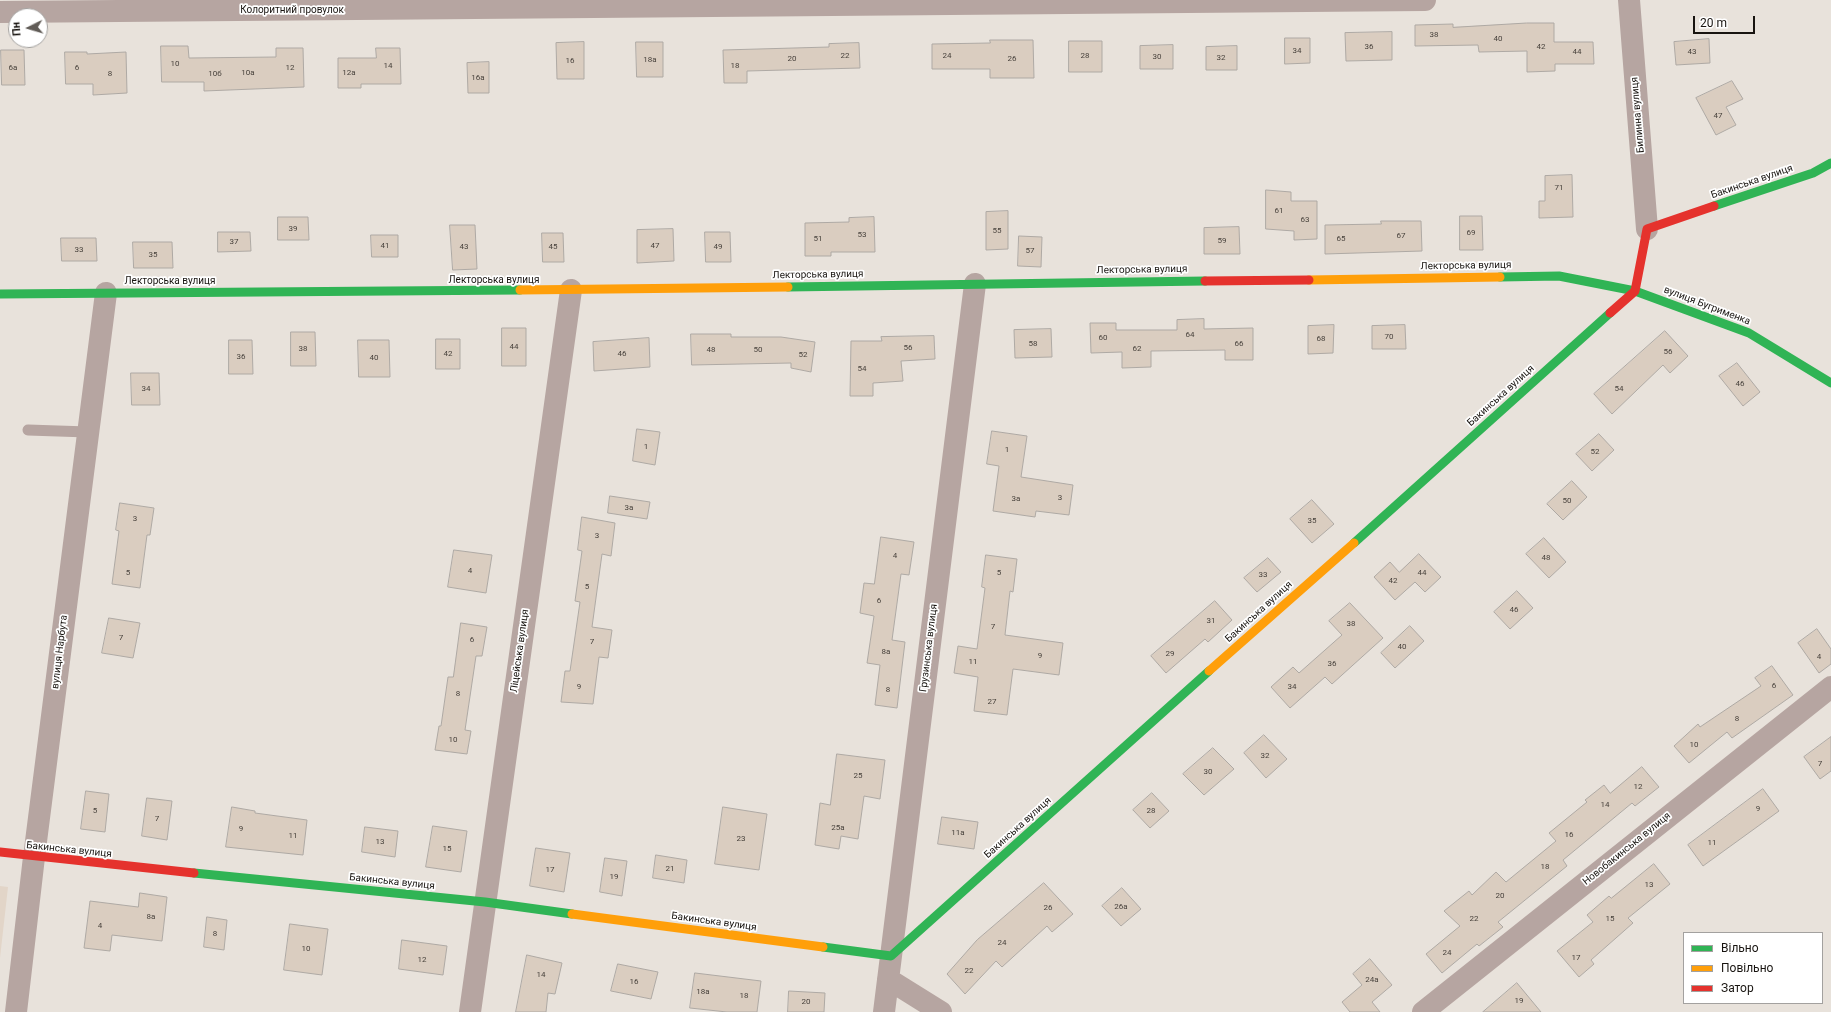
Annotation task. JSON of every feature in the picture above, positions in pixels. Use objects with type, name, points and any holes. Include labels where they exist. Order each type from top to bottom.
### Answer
[{"type":"street","name":"Колоритний провулок","points":[[0,12],[1425,0]]},
{"type":"street","name":"Билинна вулиця","points":[[1629,0],[1647,229]]},
{"type":"street","name":"Бакинська вулиця","points":[[1647,229],[1813,173],[1831,163]]},
{"type":"street","points":[[1635,291],[1647,229]]},
{"type":"street","name":"Лекторська вулиця","points":[[0,294],[570,290],[1559,276],[1635,291]]},
{"type":"street","name":"Грузинська вулиця","points":[[884,1012],[974,284]]},
{"type":"street","name":"Ліцейська вулиця","points":[[470,1012],[570,290]]},
{"type":"street","name":"Бакинська вулиця","points":[[0,852],[34,857],[485,902],[891,956],[1635,291]]},
{"type":"street","name":"вулиця Бугрименка","points":[[1635,291],[1749,333],[1831,383]]},
{"type":"street","name":"вулиця Нарбута","points":[[16,1012],[34,857],[106,293]]},
{"type":"street","name":"Новобакинська вулиця","points":[[1423,1012],[1831,687]]},
{"type":"street","points":[[888,979],[941,1012]]},
{"type":"lane","points":[[28,430],[88,432]]},
{"type":"shaded area","points":[[0,886],[8,887],[0,958]]},
{"type":"building","points":[[1554,23],[1554,42],[1593,42],[1594,64],[1555,64],[1555,71],[1527,72],[1527,51],[1479,52],[1478,45],[1415,46],[1415,25],[1453,24],[1453,27]]},
{"type":"building","points":[[1392,32],[1392,60],[1346,61],[1345,33]]},
{"type":"building","points":[[1285,38],[1310,38],[1310,63],[1285,64]]},
{"type":"building","points":[[1709,39],[1710,63],[1676,65],[1674,42]]},
{"type":"building","points":[[990,40],[1033,40],[1034,78],[990,78],[990,69],[932,69],[932,44],[990,43]]},
{"type":"building","points":[[1069,41],[1102,41],[1102,72],[1069,72]]},
{"type":"building","points":[[584,42],[584,79],[557,79],[556,43]]},
{"type":"building","points":[[636,42],[663,42],[663,77],[637,77]]},
{"type":"building","points":[[859,43],[860,68],[747,71],[747,83],[724,83],[723,50],[829,47],[829,44]]},
{"type":"building","points":[[1173,45],[1173,69],[1140,69],[1140,46]]},
{"type":"building","points":[[161,46],[188,46],[189,58],[276,57],[276,48],[303,48],[304,87],[204,91],[204,82],[162,82]]},
{"type":"building","points":[[1237,46],[1237,70],[1206,70],[1206,47]]},
{"type":"building","points":[[376,48],[400,48],[401,84],[361,84],[361,88],[338,88],[338,58],[376,58]]},
{"type":"building","points":[[1,50],[24,50],[25,85],[2,85]]},
{"type":"building","points":[[65,52],[87,52],[87,54],[126,52],[127,93],[93,95],[93,84],[66,84]]},
{"type":"building","points":[[489,62],[489,93],[468,93],[467,63]]},
{"type":"building","points":[[1732,81],[1743,99],[1726,107],[1736,125],[1716,135],[1696,98]]},
{"type":"building","points":[[1572,175],[1573,217],[1539,218],[1539,201],[1545,201],[1545,176]]},
{"type":"building","points":[[1266,190],[1291,192],[1291,201],[1317,201],[1317,239],[1294,240],[1294,231],[1266,229]]},
{"type":"building","points":[[1008,211],[1008,249],[986,250],[986,212]]},
{"type":"building","points":[[1460,216],[1482,216],[1483,250],[1460,250]]},
{"type":"building","points":[[278,217],[308,217],[309,240],[278,240]]},
{"type":"building","points":[[874,217],[875,252],[831,252],[831,256],[805,256],[805,223],[849,222],[849,218]]},
{"type":"building","points":[[1381,221],[1421,221],[1422,251],[1325,254],[1325,225],[1381,224]]},
{"type":"building","points":[[450,225],[475,225],[477,269],[453,270]]},
{"type":"building","points":[[1239,227],[1240,254],[1204,254],[1204,228]]},
{"type":"building","points":[[673,229],[674,261],[637,263],[637,230]]},
{"type":"building","points":[[218,232],[250,232],[251,251],[218,252]]},
{"type":"building","points":[[705,232],[730,232],[731,262],[706,262]]},
{"type":"building","points":[[542,233],[563,233],[564,262],[543,262]]},
{"type":"building","points":[[371,235],[398,235],[398,257],[372,257]]},
{"type":"building","points":[[1019,236],[1042,237],[1041,267],[1018,266]]},
{"type":"building","points":[[61,238],[96,238],[97,261],[62,261]]},
{"type":"building","points":[[133,242],[172,242],[173,268],[134,268]]},
{"type":"building","points":[[1204,319],[1204,329],[1253,328],[1253,360],[1225,360],[1225,350],[1151,351],[1151,367],[1122,368],[1122,352],[1091,353],[1090,323],[1116,323],[1116,330],[1177,330],[1177,320]]},
{"type":"building","points":[[1334,325],[1333,353],[1308,354],[1308,326]]},
{"type":"building","points":[[1405,325],[1406,349],[1372,349],[1372,326]]},
{"type":"building","points":[[502,328],[526,328],[526,366],[502,366]]},
{"type":"building","points":[[1051,329],[1052,357],[1015,358],[1014,330]]},
{"type":"building","points":[[1665,331],[1688,356],[1670,373],[1663,365],[1612,414],[1594,394]]},
{"type":"building","points":[[291,332],[315,332],[316,366],[291,366]]},
{"type":"building","points":[[691,334],[731,334],[731,337],[781,337],[815,342],[811,372],[791,368],[791,363],[692,365]]},
{"type":"building","points":[[934,336],[935,359],[901,361],[903,381],[873,383],[873,396],[850,396],[851,341],[882,341],[881,337]]},
{"type":"building","points":[[649,338],[650,367],[594,371],[593,342]]},
{"type":"building","points":[[436,339],[460,339],[460,369],[436,369]]},
{"type":"building","points":[[229,340],[252,340],[253,374],[229,374]]},
{"type":"building","points":[[358,340],[389,340],[390,377],[359,377]]},
{"type":"building","points":[[1737,363],[1760,392],[1743,406],[1719,376]]},
{"type":"building","points":[[131,373],[159,373],[160,405],[132,405]]},
{"type":"building","points":[[637,429],[660,432],[655,465],[633,461]]},
{"type":"building","points":[[992,431],[1027,436],[1021,477],[1073,485],[1069,515],[1036,511],[1035,517],[993,511],[999,466],[987,464]]},
{"type":"building","points":[[1599,434],[1614,450],[1592,471],[1576,454]]},
{"type":"building","points":[[1572,481],[1587,497],[1563,520],[1547,504]]},
{"type":"building","points":[[610,496],[650,502],[647,519],[608,513]]},
{"type":"building","points":[[1312,500],[1334,524],[1312,543],[1290,519]]},
{"type":"building","points":[[120,503],[154,508],[150,535],[147,535],[140,588],[112,584],[119,531],[116,530]]},
{"type":"building","points":[[582,517],[615,523],[611,556],[602,554],[592,627],[612,630],[608,658],[599,657],[593,704],[561,702],[565,671],[570,671],[580,602],[575,601],[582,551],[578,550]]},
{"type":"building","points":[[881,537],[914,542],[909,575],[901,574],[892,640],[905,642],[897,708],[875,705],[880,665],[867,663],[874,616],[860,613],[864,583],[874,584]]},
{"type":"building","points":[[1544,538],[1566,562],[1549,578],[1526,554]]},
{"type":"building","points":[[454,550],[492,555],[486,593],[448,587]]},
{"type":"building","points":[[1419,554],[1441,577],[1425,592],[1415,582],[1395,600],[1374,577],[1390,562],[1399,572]]},
{"type":"building","points":[[986,555],[1017,559],[1013,592],[1010,591],[1005,635],[1063,643],[1059,675],[1013,669],[1007,715],[974,711],[978,677],[954,673],[958,646],[977,649],[985,588],[982,587]]},
{"type":"building","points":[[1268,558],[1281,572],[1257,592],[1244,578]]},
{"type":"building","points":[[1517,591],[1533,608],[1510,629],[1494,612]]},
{"type":"building","points":[[1215,601],[1232,620],[1208,642],[1205,639],[1166,673],[1151,656]]},
{"type":"building","points":[[1350,603],[1383,638],[1332,684],[1325,677],[1290,708],[1271,687],[1293,667],[1299,673],[1342,635],[1329,621]]},
{"type":"building","points":[[109,618],[140,623],[133,658],[102,653]]},
{"type":"building","points":[[461,623],[487,627],[482,656],[476,656],[465,730],[471,731],[467,754],[435,750],[439,726],[441,726],[448,677],[453,677]]},
{"type":"building","points":[[1410,626],[1424,641],[1395,668],[1381,653]]},
{"type":"building","points":[[1817,629],[1831,649],[1831,664],[1819,673],[1798,643]]},
{"type":"building","points":[[1772,666],[1793,695],[1732,738],[1727,732],[1689,763],[1674,746],[1698,724],[1700,727],[1761,686],[1755,678]]},
{"type":"building","points":[[1264,735],[1287,759],[1266,778],[1244,753]]},
{"type":"building","points":[[1831,737],[1831,771],[1820,779],[1804,757]]},
{"type":"building","points":[[1213,748],[1234,769],[1204,795],[1183,774]]},
{"type":"building","points":[[837,754],[885,760],[880,799],[864,796],[858,839],[841,836],[839,849],[815,845],[820,803],[830,805]]},
{"type":"building","points":[[1642,767],[1659,787],[1635,806],[1632,803],[1563,860],[1567,866],[1498,922],[1503,927],[1479,946],[1477,944],[1442,973],[1426,954],[1460,926],[1444,911],[1469,891],[1472,895],[1496,872],[1506,882],[1556,841],[1549,833],[1587,802],[1585,800],[1604,785],[1610,793]]},
{"type":"building","points":[[1763,789],[1779,811],[1703,866],[1688,845]]},
{"type":"building","points":[[86,791],[109,794],[105,832],[81,829]]},
{"type":"building","points":[[1152,793],[1169,811],[1150,828],[1133,810]]},
{"type":"building","points":[[147,798],[172,801],[167,840],[142,836]]},
{"type":"building","points":[[232,807],[255,811],[255,813],[307,820],[303,855],[226,847]]},
{"type":"building","points":[[723,807],[767,814],[759,870],[715,864]]},
{"type":"building","points":[[942,817],[978,822],[974,849],[938,844]]},
{"type":"building","points":[[433,826],[467,831],[461,872],[426,867]]},
{"type":"building","points":[[365,827],[398,831],[395,857],[362,852]]},
{"type":"building","points":[[536,848],[570,853],[564,892],[530,886]]},
{"type":"building","points":[[656,855],[687,860],[684,883],[653,878]]},
{"type":"building","points":[[605,858],[627,861],[622,896],[600,892]]},
{"type":"building","points":[[1654,864],[1670,884],[1628,918],[1633,923],[1591,960],[1594,964],[1579,977],[1557,951],[1593,922],[1587,915],[1609,896],[1611,898]]},
{"type":"building","points":[[1044,883],[1073,914],[1052,932],[1047,926],[1002,967],[996,961],[965,994],[947,974],[977,940]]},
{"type":"building","points":[[1122,888],[1141,909],[1121,926],[1102,906]]},
{"type":"building","points":[[140,893],[167,897],[162,941],[112,935],[110,951],[84,948],[90,901],[138,907]]},
{"type":"building","points":[[207,917],[227,920],[224,950],[204,947]]},
{"type":"building","points":[[290,924],[328,929],[322,975],[284,970]]},
{"type":"building","points":[[402,940],[447,946],[443,975],[399,969]]},
{"type":"building","points":[[527,955],[562,963],[555,994],[548,993],[546,1012],[516,1012]]},
{"type":"building","points":[[1370,959],[1392,985],[1372,1002],[1380,1012],[1350,1012],[1342,1002],[1362,985],[1353,974]]},
{"type":"building","points":[[618,964],[658,972],[651,999],[611,991]]},
{"type":"building","points":[[695,973],[761,981],[757,1012],[727,1012],[690,1008]]},
{"type":"building","points":[[1517,983],[1541,1012],[1483,1012]]},
{"type":"building","points":[[789,991],[825,993],[824,1012],[788,1012]]},
{"type":"traffic: fast","points":[[1714,206],[1813,173],[1831,163]]},
{"type":"traffic: fast","points":[[1500,277],[1559,276],[1635,291],[1749,333],[1831,383]]},
{"type":"traffic: fast","points":[[788,287],[1205,281]]},
{"type":"traffic: fast","points":[[0,294],[520,290]]},
{"type":"traffic: fast","points":[[1354,543],[1610,313]]},
{"type":"traffic: fast","points":[[823,947],[891,956],[1209,671]]},
{"type":"traffic: fast","points":[[194,873],[485,902],[572,914]]},
{"type":"traffic: slow","points":[[1309,280],[1500,277]]},
{"type":"traffic: slow","points":[[520,290],[788,287]]},
{"type":"traffic: slow","points":[[1209,671],[1354,543]]},
{"type":"traffic: slow","points":[[572,914],[823,947]]},
{"type":"traffic: jam","points":[[1610,313],[1635,291],[1647,229],[1714,206]]},
{"type":"traffic: jam","points":[[1205,281],[1309,280]]},
{"type":"traffic: jam","points":[[0,852],[194,873]]}]
